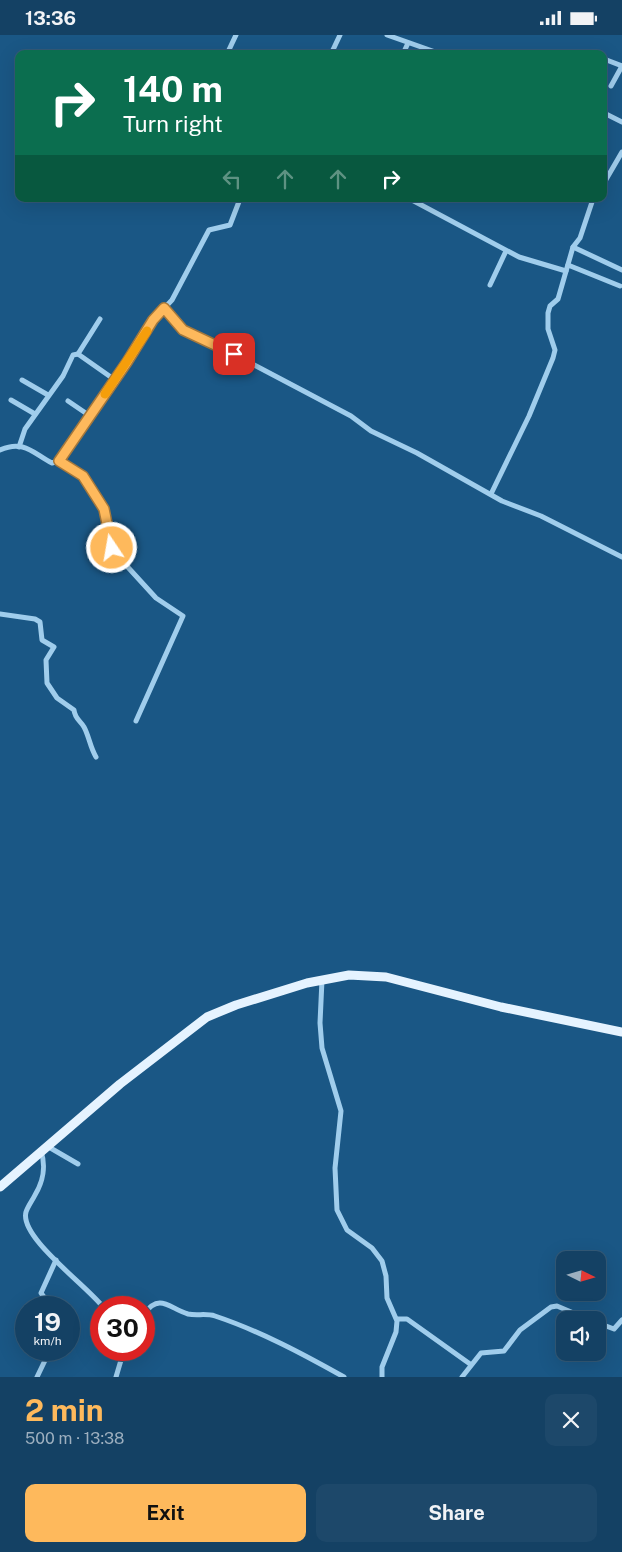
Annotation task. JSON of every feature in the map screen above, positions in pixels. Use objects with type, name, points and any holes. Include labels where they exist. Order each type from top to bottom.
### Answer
[{"type":"main road","points":[[0,1187],[120,1084],[207,1017],[236,1005],[322,980],[356,975],[386,977],[501,1007],[622,1032]]},
{"type":"street","points":[[229,50],[236,35]]},
{"type":"street","points":[[333,50],[340,35]]},
{"type":"street","points":[[387,35],[429,50]]},
{"type":"street","points":[[405,50],[408,43]]},
{"type":"street","points":[[607,60],[622,66],[610,86]]},
{"type":"street","points":[[607,114],[622,122]]},
{"type":"street","points":[[607,178],[622,152]]},
{"type":"street","points":[[59,461],[115,380],[153,320],[176,294],[209,230],[230,225],[239,202]]},
{"type":"street","points":[[416,202],[506,251],[532,262],[566,271]]},
{"type":"street","points":[[490,494],[529,416],[553,358],[555,350],[548,329],[548,313],[550,307],[558,299],[574,247],[580,238],[592,202]]},
{"type":"street","points":[[574,247],[622,270]]},
{"type":"street","points":[[490,285],[506,251]]},
{"type":"street","points":[[568,265],[620,286]]},
{"type":"street","points":[[164,308],[183,330],[352,416],[371,431],[418,453],[490,494],[547,519],[622,557]]},
{"type":"street","points":[[19,447],[25,429],[63,376],[73,355],[78,354],[100,319]]},
{"type":"street","points":[[78,354],[115,380]]},
{"type":"street","points":[[22,380],[48,395]]},
{"type":"street","points":[[11,400],[35,414]]},
{"type":"street","points":[[68,401],[90,417]]},
{"type":"street","points":[[0,450],[19,447],[36,451],[50,462],[59,461],[83,476],[104,509],[114,552],[156,598],[183,616],[136,721]]},
{"type":"street","points":[[0,614],[35,619],[40,622],[42,640],[54,646],[46,660],[48,686],[57,698],[74,710],[76,718],[84,726],[88,743],[96,757]]},
{"type":"street","points":[[322,980],[320,1023],[322,1048],[342,1111],[335,1168],[337,1211],[347,1230],[372,1248],[379,1256],[384,1268],[387,1298],[397,1319],[396,1332],[382,1367],[382,1377]]},
{"type":"street","points":[[78,1164],[44,1149],[42,1179],[27,1209],[25,1221],[31,1234],[93,1296]]},
{"type":"street","points":[[43,1296],[41,1293],[56,1260]]},
{"type":"street","points":[[155,1305],[162,1303],[190,1314],[216,1316],[306,1355],[344,1377]]},
{"type":"street","points":[[462,1377],[470,1364],[483,1352],[497,1353],[504,1351],[520,1331],[551,1307],[557,1306],[569,1311]]},
{"type":"street","points":[[397,1319],[407,1319],[470,1364]]},
{"type":"street","points":[[606,1326],[614,1329],[622,1320]]},
{"type":"street","points":[[37,1377],[45,1361]]},
{"type":"street","points":[[116,1377],[121,1361]]},
{"type":"slow traffic","points":[[105,394],[147,331]]},
{"type":"route","points":[[112,548],[104,509],[83,476],[59,461],[127,362],[153,320],[164,308],[183,330],[234,354]]}]
